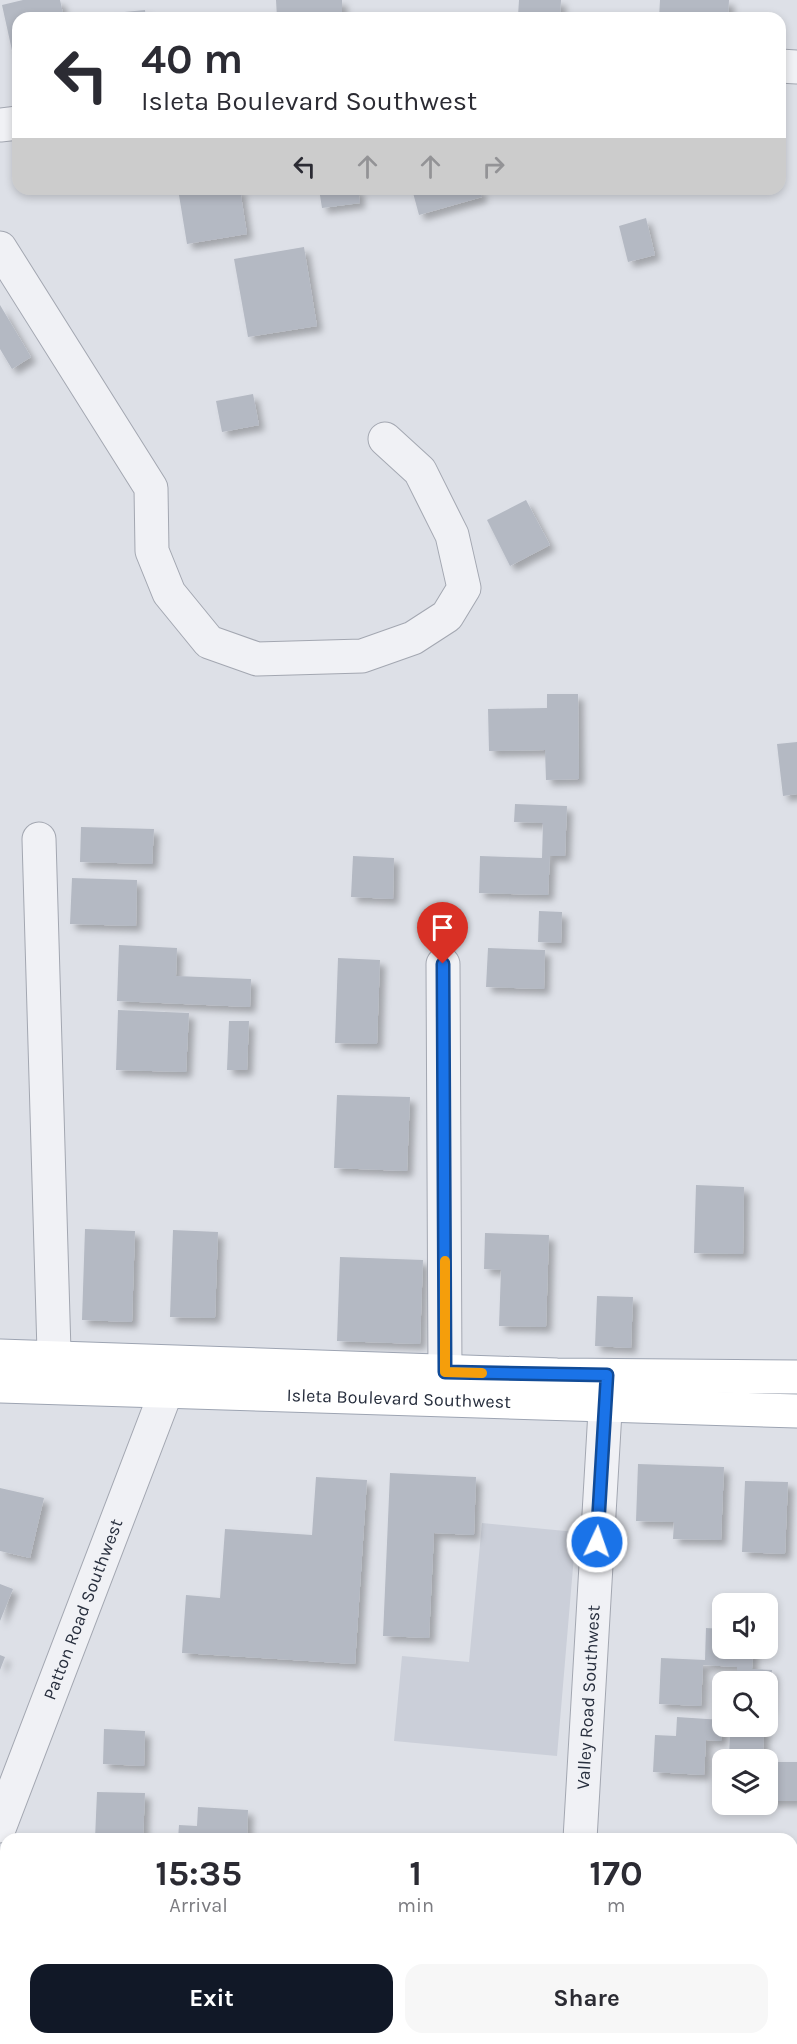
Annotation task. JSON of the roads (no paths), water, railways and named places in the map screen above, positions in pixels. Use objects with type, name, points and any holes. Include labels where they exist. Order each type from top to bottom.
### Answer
[{"type":"main road","name":"Isleta Boulevard Southwest","points":[[0,1356],[55,1373],[166,1392],[606,1390],[797,1377]]},
{"type":"main road","name":"Isleta Boulevard Southwest","points":[[0,1386],[55,1373],[445,1372],[797,1411]]},
{"type":"street","points":[[0,248],[150,488],[152,551],[169,593],[209,642],[257,658],[362,656],[413,638],[447,615],[464,588],[452,535],[420,471],[385,439]]},
{"type":"street","points":[[39,839],[55,1373]]},
{"type":"street","points":[[443,964],[445,1372]]},
{"type":"street","name":"Valley Road Southwest","points":[[580,1833],[606,1390]]},
{"type":"street","name":"Patton Road Southwest","points":[[0,1826],[166,1392]]}]
